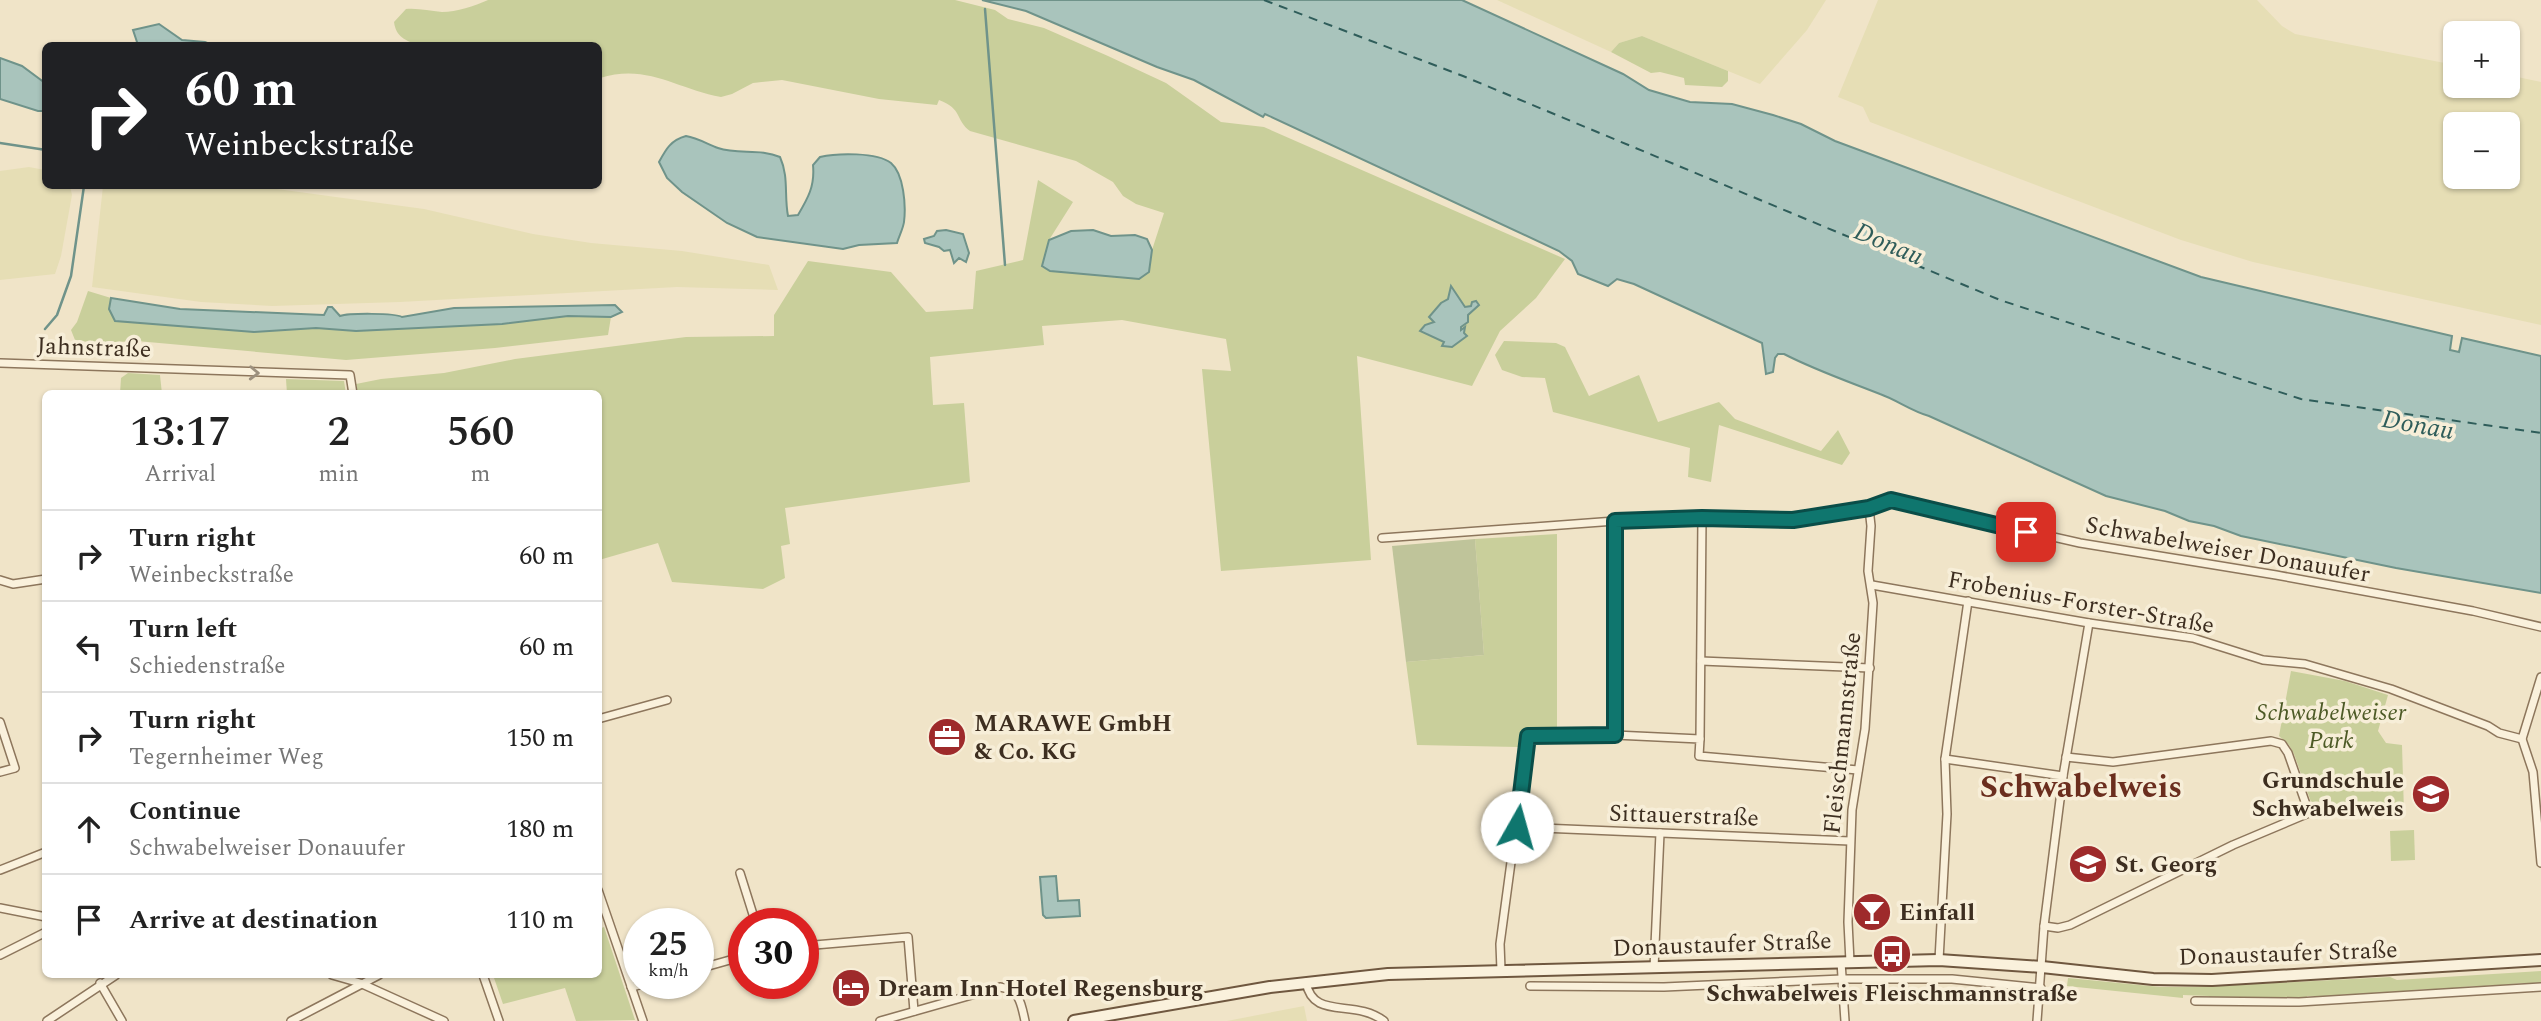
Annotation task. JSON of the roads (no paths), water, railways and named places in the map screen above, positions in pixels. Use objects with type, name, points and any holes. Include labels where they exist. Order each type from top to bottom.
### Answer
[{"type":"main road","name":"Donaustaufer Straße","points":[[1074,1021],[1306,982],[1388,974],[1939,960],[2189,980],[2541,960]]},
{"type":"street","name":"Jahnstraße","points":[[0,363],[350,375],[352,390]]},
{"type":"street","name":"Schwabelweiser Donauufer","points":[[1382,538],[1615,521],[1702,518],[1793,520],[1869,508],[1891,500],[2080,543],[2276,575],[2497,616],[2541,627]]},
{"type":"street","name":"Fleischmannstraße","points":[[1845,1021],[1842,979],[1846,962],[1850,841],[1870,668],[1873,603],[1868,571],[1871,526],[1869,508]]},
{"type":"street","points":[[1702,518],[1699,756],[1858,770]]},
{"type":"street","points":[[1615,521],[1615,735]]},
{"type":"street","points":[[0,580],[13,584],[42,580]]},
{"type":"street","name":"Frobenius-Forster-Straße","points":[[1872,585],[2193,638],[2263,660],[2305,664],[2390,690],[2488,726],[2499,733],[2522,739]]},
{"type":"street","points":[[1939,960],[1947,814],[1945,759],[1968,601]]},
{"type":"street","points":[[2037,1021],[2044,926],[2063,776],[2090,623]]},
{"type":"street","points":[[1701,661],[1870,668]]},
{"type":"street","points":[[2541,677],[2522,739],[2537,772],[2541,863]]},
{"type":"street","points":[[602,718],[667,700]]},
{"type":"street","points":[[0,722],[15,768],[0,772]]},
{"type":"street","points":[[1501,970],[1500,944],[1528,736],[1615,735],[1699,739]]},
{"type":"street","points":[[2044,926],[2058,928],[2070,925],[2233,845],[2309,813],[2288,753],[2282,744],[2271,741],[2113,762],[2066,757]]},
{"type":"street","points":[[1945,759],[2063,776]]},
{"type":"street","name":"Sittauerstraße","points":[[1517,827],[1850,841]]},
{"type":"street","points":[[1654,968],[1660,833]]},
{"type":"street","points":[[0,870],[42,854]]},
{"type":"street","points":[[740,873],[751,908]]},
{"type":"street","points":[[602,902],[623,963]]},
{"type":"street","points":[[0,908],[42,916]]},
{"type":"street","points":[[0,955],[42,934]]},
{"type":"street","points":[[819,945],[908,937],[914,1011]]},
{"type":"street","points":[[47,1021],[110,978]]},
{"type":"street","points":[[342,978],[360,983],[443,1021]]},
{"type":"street","points":[[291,1021],[372,978]]},
{"type":"street","points":[[484,978],[499,1021]]},
{"type":"street","name":"Donaustaufer Straße","points":[[1531,986],[1689,987],[1842,979],[1952,979],[2040,988]]},
{"type":"street","points":[[1306,982],[1311,1004],[1328,1015],[1371,1015],[1384,1021]]},
{"type":"street","points":[[100,983],[122,1021]]},
{"type":"street","points":[[880,1021],[1000,987],[1009,988],[1016,993],[1021,1001],[1025,1021]]},
{"type":"street","name":"Donaustaufer Straße","points":[[2195,1000],[2299,1002],[2541,987]]},
{"type":"street","points":[[635,999],[643,1021]]},
{"type":"water","name":"Donau","points":[[982,0],[1462,0],[1623,74],[1649,90],[1690,102],[1732,104],[1801,124],[1835,141],[2201,277],[2452,336],[2450,350],[2459,352],[2462,338],[2541,356],[2541,593],[2396,568],[2241,536],[2165,511],[2106,496],[1886,396],[1784,354],[1778,354],[1773,372],[1766,374],[1762,343],[1634,284],[1617,279],[1608,286],[1578,274],[1572,261],[1559,251],[1265,114],[1263,117],[1194,80],[1026,11]]},
{"type":"water","points":[[159,24],[182,40],[205,42],[137,42],[133,30]]},
{"type":"water","points":[[0,58],[22,66],[42,81],[42,111],[0,99]]},
{"type":"water","points":[[686,136],[726,150],[780,157],[788,216],[798,215],[805,203],[812,186],[813,165],[820,157],[857,154],[885,159],[899,175],[903,191],[904,222],[897,243],[859,245],[843,249],[757,237],[727,223],[682,192],[667,178],[659,162],[676,140]]},
{"type":"water","points":[[1093,230],[1111,236],[1135,235],[1147,239],[1152,250],[1149,272],[1139,279],[1050,271],[1042,266],[1049,240],[1071,231]]},
{"type":"water","points":[[937,231],[963,234],[969,253],[966,262],[959,258],[954,263],[950,250],[944,251],[925,243],[924,239],[934,236]]},
{"type":"water","points":[[1451,286],[1465,307],[1476,301],[1479,305],[1468,315],[1468,322],[1461,327],[1461,330],[1465,327],[1464,333],[1467,336],[1452,347],[1442,346],[1444,342],[1420,331],[1425,325],[1434,322],[1429,317],[1448,299]]},
{"type":"water","points":[[111,298],[180,309],[324,315],[328,307],[332,307],[340,316],[372,314],[402,317],[454,308],[615,305],[622,312],[611,317],[568,316],[502,324],[356,331],[316,328],[254,332],[115,321],[109,309]]},
{"type":"water","points":[[1056,876],[1058,901],[1079,900],[1080,916],[1046,918],[1043,915],[1040,877]]},
{"type":"waterway","points":[[985,9],[1005,265]]},
{"type":"waterway","points":[[0,143],[42,149]]},
{"type":"waterway","points":[[45,329],[57,315],[71,276],[84,189]]},
{"type":"place","name":"MARAWE GmbH & Co. KG","points":[[947,737]]},
{"type":"place","name":"Grundschule Schwabelweis","points":[[2431,794]]},
{"type":"place","name":"St. Georg","points":[[2088,864]]},
{"type":"place","name":"Einfall","points":[[1872,912]]},
{"type":"place","name":"Schwabelweis Fleischmannstraße","points":[[1892,954]]},
{"type":"place","name":"Dream Inn Hotel Regensburg","points":[[851,988]]},
{"type":"district","name":"Schwabelweis","points":[[2081,786]]},
{"type":"park label","name":"Schwabelweiser Park","points":[[2331,726]]}]
